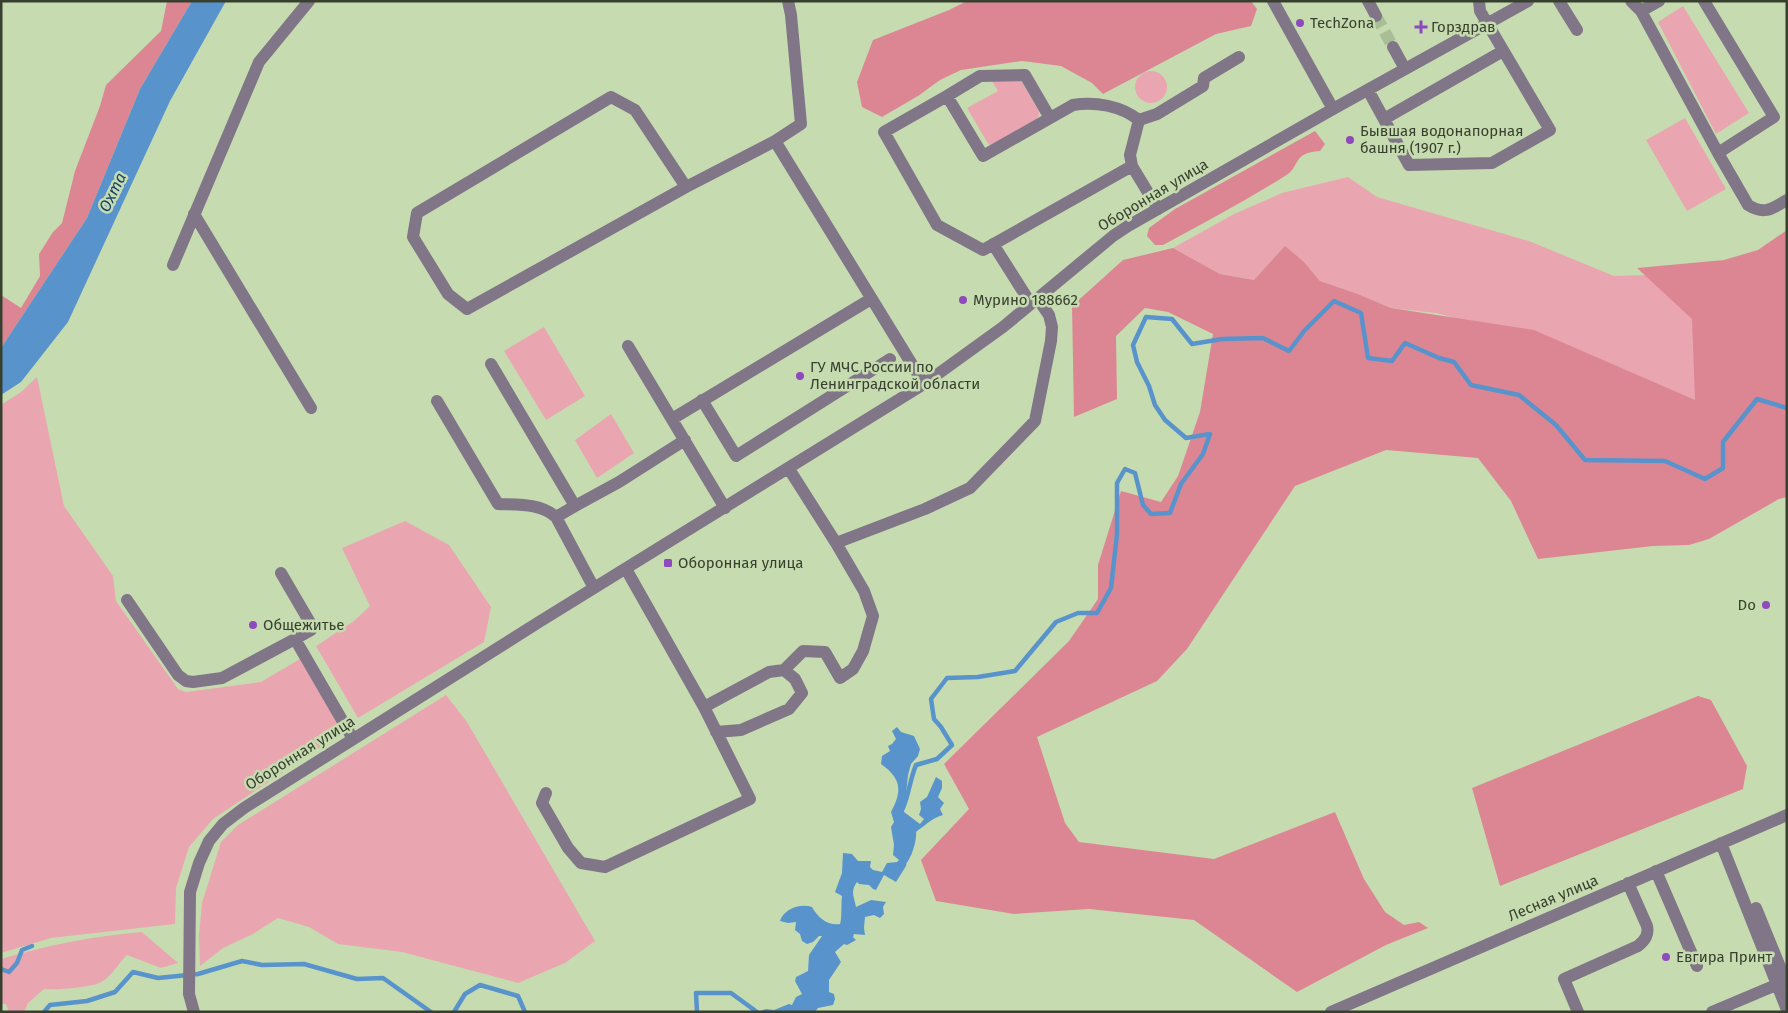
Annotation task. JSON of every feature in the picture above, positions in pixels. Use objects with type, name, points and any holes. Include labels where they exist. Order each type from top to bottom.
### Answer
[{"type":"street","points":[[173,265],[259,62],[310,1]]},
{"type":"street","points":[[686,187],[635,110],[611,97],[417,213],[413,237],[448,294],[467,309],[686,187],[775,141],[801,124],[791,15],[788,1]]},
{"type":"street","points":[[1273,1],[1333,109]]},
{"type":"street","points":[[1368,1],[1376,16]]},
{"type":"street","points":[[1368,90],[1409,165],[1492,163],[1550,130],[1487,24],[1480,11],[1479,1]]},
{"type":"street","name":"Оборонная улица","points":[[194,1012],[189,994],[190,892],[199,863],[209,841],[223,824],[244,808],[924,384],[1035,301],[1113,236],[1158,208],[1528,1]]},
{"type":"street","points":[[1559,1],[1577,30]]},
{"type":"street","points":[[1631,1],[1641,11],[1748,205],[1756,210],[1766,211],[1787,200]]},
{"type":"street","points":[[1641,11],[1659,1]]},
{"type":"street","points":[[1704,1],[1774,117],[1718,153]]},
{"type":"street","points":[[1393,47],[1405,69]]},
{"type":"street","points":[[1384,119],[1503,51]]},
{"type":"street","points":[[1139,120],[1157,114],[1202,86],[1204,78],[1239,57]]},
{"type":"street","points":[[1050,118],[1025,75],[980,76],[884,132],[937,225],[983,250],[1132,166]]},
{"type":"street","points":[[947,96],[983,156],[1050,118],[1083,103],[1127,111],[1139,120]]},
{"type":"street","points":[[1139,120],[1130,155],[1132,166],[1158,208]]},
{"type":"street","points":[[775,141],[924,384]]},
{"type":"street","points":[[194,214],[312,408]]},
{"type":"street","points":[[836,543],[926,509],[970,488],[1035,421],[1051,341],[1052,327],[1049,315],[1035,301],[993,244]]},
{"type":"street","points":[[672,419],[871,299]]},
{"type":"street","points":[[628,346],[726,508]]},
{"type":"street","points":[[702,400],[736,456],[890,359]]},
{"type":"street","points":[[491,364],[575,506]]},
{"type":"street","points":[[437,401],[498,504],[538,506],[549,510],[556,517],[594,588]]},
{"type":"street","points":[[556,517],[618,482],[685,440]]},
{"type":"street","points":[[704,707],[768,672],[784,670],[804,651],[826,652],[840,678],[852,669],[863,651],[873,616],[864,591],[789,469]]},
{"type":"street","points":[[546,793],[542,803],[568,848],[582,863],[605,867],[750,799],[704,707],[626,569]]},
{"type":"street","points":[[127,600],[178,675],[186,681],[222,678],[311,630],[312,626],[281,573]]},
{"type":"street","points":[[296,639],[354,739]]},
{"type":"street","points":[[716,732],[741,730],[789,709],[802,693],[795,679],[784,670]]},
{"type":"street","name":"Лесная улица","points":[[1332,1012],[1628,883],[1786,817]]},
{"type":"street","points":[[1724,842],[1781,984],[1787,1010]]},
{"type":"street","points":[[1656,871],[1697,966]]},
{"type":"street","points":[[1578,1012],[1564,978],[1638,946],[1645,940],[1648,932],[1647,926],[1628,883]]},
{"type":"street","points":[[1712,1012],[1781,984]]},
{"type":"shaded area","points":[[167,1],[192,1],[140,89],[87,218],[1,348],[1,295],[21,308],[40,276],[39,254],[53,232],[62,223],[75,171],[106,85],[161,31]]},
{"type":"shaded area","points":[[967,1],[1251,1],[1257,9],[1251,26],[1216,34],[1103,94],[1092,83],[1061,66],[1022,61],[961,70],[940,80],[918,96],[882,117],[862,107],[857,82],[873,40]]},
{"type":"shaded area","points":[[1683,6],[1749,113],[1716,134],[1658,22]]},
{"type":"shaded area","points":[[1151,71],[1157,72],[1162,76],[1166,81],[1166,93],[1162,98],[1157,102],[1151,103],[1145,102],[1140,98],[1136,93],[1135,87],[1136,81],[1140,76],[1145,72]]},
{"type":"shaded area","points":[[990,78],[1020,79],[1039,111],[1039,115],[1037,119],[990,145],[967,108],[998,91]]},
{"type":"shaded area","points":[[1685,118],[1726,189],[1687,211],[1646,140]]},
{"type":"shaded area","points":[[1315,131],[1325,144],[1320,151],[1311,152],[1300,157],[1293,169],[1285,176],[1163,245],[1155,245],[1147,236],[1149,228],[1175,209]]},
{"type":"shaded area","points":[[1348,177],[1377,197],[1529,241],[1614,276],[1710,273],[1695,425],[1525,337],[1436,313],[1391,308],[1320,281],[1304,262],[1254,280],[1220,274],[1173,248],[1234,214],[1282,193]]},
{"type":"shaded area","points":[[1787,230],[1787,497],[1779,499],[1709,539],[1689,545],[1653,546],[1538,559],[1511,501],[1478,458],[1386,450],[1295,486],[1187,649],[1157,681],[1037,737],[1065,823],[1079,842],[1214,859],[1335,812],[1364,879],[1385,912],[1404,925],[1419,922],[1428,928],[1386,945],[1297,992],[1194,920],[1089,909],[1014,914],[936,901],[921,860],[969,809],[944,764],[1069,641],[1098,599],[1098,565],[1121,491],[1161,502],[1178,476],[1200,412],[1213,334],[1168,312],[1145,308],[1116,336],[1117,399],[1074,417],[1072,306],[1123,260],[1173,248],[1220,274],[1254,280],[1285,246],[1304,262],[1320,281],[1391,308],[1534,330],[1695,400],[1692,319],[1637,268],[1724,260],[1758,250]]},
{"type":"shaded area","points":[[544,327],[585,396],[546,420],[504,351]]},
{"type":"shaded area","points":[[37,377],[64,506],[113,576],[116,601],[178,689],[186,692],[261,682],[300,659],[343,732],[213,819],[189,847],[176,888],[175,924],[51,938],[1,953],[1,405],[21,392]]},
{"type":"shaded area","points":[[611,414],[634,453],[597,478],[575,440]]},
{"type":"shaded area","points":[[405,521],[449,545],[491,607],[484,642],[358,718],[316,646],[354,621],[370,606],[342,548]]},
{"type":"shaded area","points":[[446,695],[467,722],[595,941],[565,963],[518,983],[402,952],[338,944],[309,927],[278,918],[253,934],[223,948],[200,966],[199,935],[202,903],[221,842],[238,825]]},
{"type":"shaded area","points":[[1698,696],[1711,700],[1747,766],[1743,789],[1500,886],[1472,788]]},
{"type":"shaded area","points":[[142,932],[178,963],[161,968],[127,955],[103,981],[74,988],[44,989],[28,1003],[24,1012],[9,1012],[6,1004],[1,1004],[1,959],[71,942]]},
{"type":"water","name":"Охта","points":[[192,1],[226,1],[170,101],[68,322],[21,382],[1,395],[1,348],[87,218],[140,89]]},
{"type":"water","points":[[897,727],[901,732],[914,736],[920,749],[918,756],[911,764],[908,775],[904,812],[920,824],[924,819],[919,815],[921,809],[920,802],[927,797],[936,777],[942,781],[942,788],[938,797],[944,803],[940,809],[943,815],[931,820],[913,834],[906,866],[896,882],[884,875],[876,890],[869,885],[857,882],[855,885],[853,894],[856,907],[871,900],[886,902],[883,907],[884,914],[880,918],[874,915],[865,917],[865,935],[854,934],[853,937],[856,940],[847,945],[844,944],[835,952],[841,962],[829,980],[829,992],[834,994],[835,999],[833,1005],[818,1008],[815,1012],[757,1012],[766,1009],[774,1010],[789,1004],[792,1005],[796,997],[802,994],[795,981],[796,977],[808,971],[809,955],[822,936],[807,944],[802,941],[800,934],[795,930],[796,922],[780,921],[785,913],[793,908],[802,906],[812,907],[817,915],[824,920],[831,924],[840,924],[842,896],[835,892],[842,873],[843,853],[852,854],[858,861],[871,861],[870,867],[873,870],[882,872],[887,863],[899,860],[893,855],[894,845],[891,827],[894,822],[891,812],[897,798],[898,786],[893,775],[881,764],[882,756],[890,751],[888,746],[896,739],[892,731]]},
{"type":"waterway","points":[[903,808],[916,765],[937,759],[952,745],[934,719],[931,699],[947,678],[978,677],[1015,671],[1056,622],[1078,613],[1097,613],[1111,588],[1117,534],[1117,483],[1125,469],[1135,473],[1143,505],[1151,514],[1170,513],[1181,484],[1203,454],[1210,434],[1186,438],[1165,420],[1155,405],[1149,386],[1137,362],[1133,345],[1146,317],[1172,319],[1192,344],[1222,339],[1263,338],[1289,351],[1305,330],[1334,301],[1361,313],[1368,358],[1392,361],[1405,343],[1439,358],[1454,362],[1471,385],[1519,395],[1556,425],[1585,460],[1665,461],[1705,479],[1723,468],[1723,442],[1757,399],[1787,408]]},
{"type":"waterway","points":[[906,860],[910,853],[914,835],[913,827]]},
{"type":"waterway","points":[[1,969],[9,972],[17,963],[22,950],[32,946]]},
{"type":"waterway","points":[[44,1012],[50,1005],[87,1001],[115,992],[133,972],[158,978],[198,974],[242,961],[262,965],[304,964],[357,979],[383,978],[431,1012]]},
{"type":"waterway","points":[[454,1012],[465,994],[480,985],[518,996],[525,1012]]},
{"type":"waterway","points":[[697,1012],[696,993],[731,993],[757,1012]]},
{"type":"tunnel","points":[[1376,16],[1393,47]]},
{"type":"place","name":"TechZona","points":[[1300,23]]},
{"type":"place","name":"Горздрав","points":[[1421,27]]},
{"type":"place","name":"Бывшая водонапорная башня (1907 г.)","points":[[1350,140]]},
{"type":"place","name":"Мурино 188662","points":[[963,300]]},
{"type":"place","name":"ГУ МЧС России по Ленинградской области","points":[[800,376]]},
{"type":"place","name":"Оборонная улица","points":[[668,563]]},
{"type":"place","name":"Do","points":[[1766,605]]},
{"type":"place","name":"Общежитье","points":[[253,625]]},
{"type":"place","name":"Евгира Принт","points":[[1666,957]]}]
